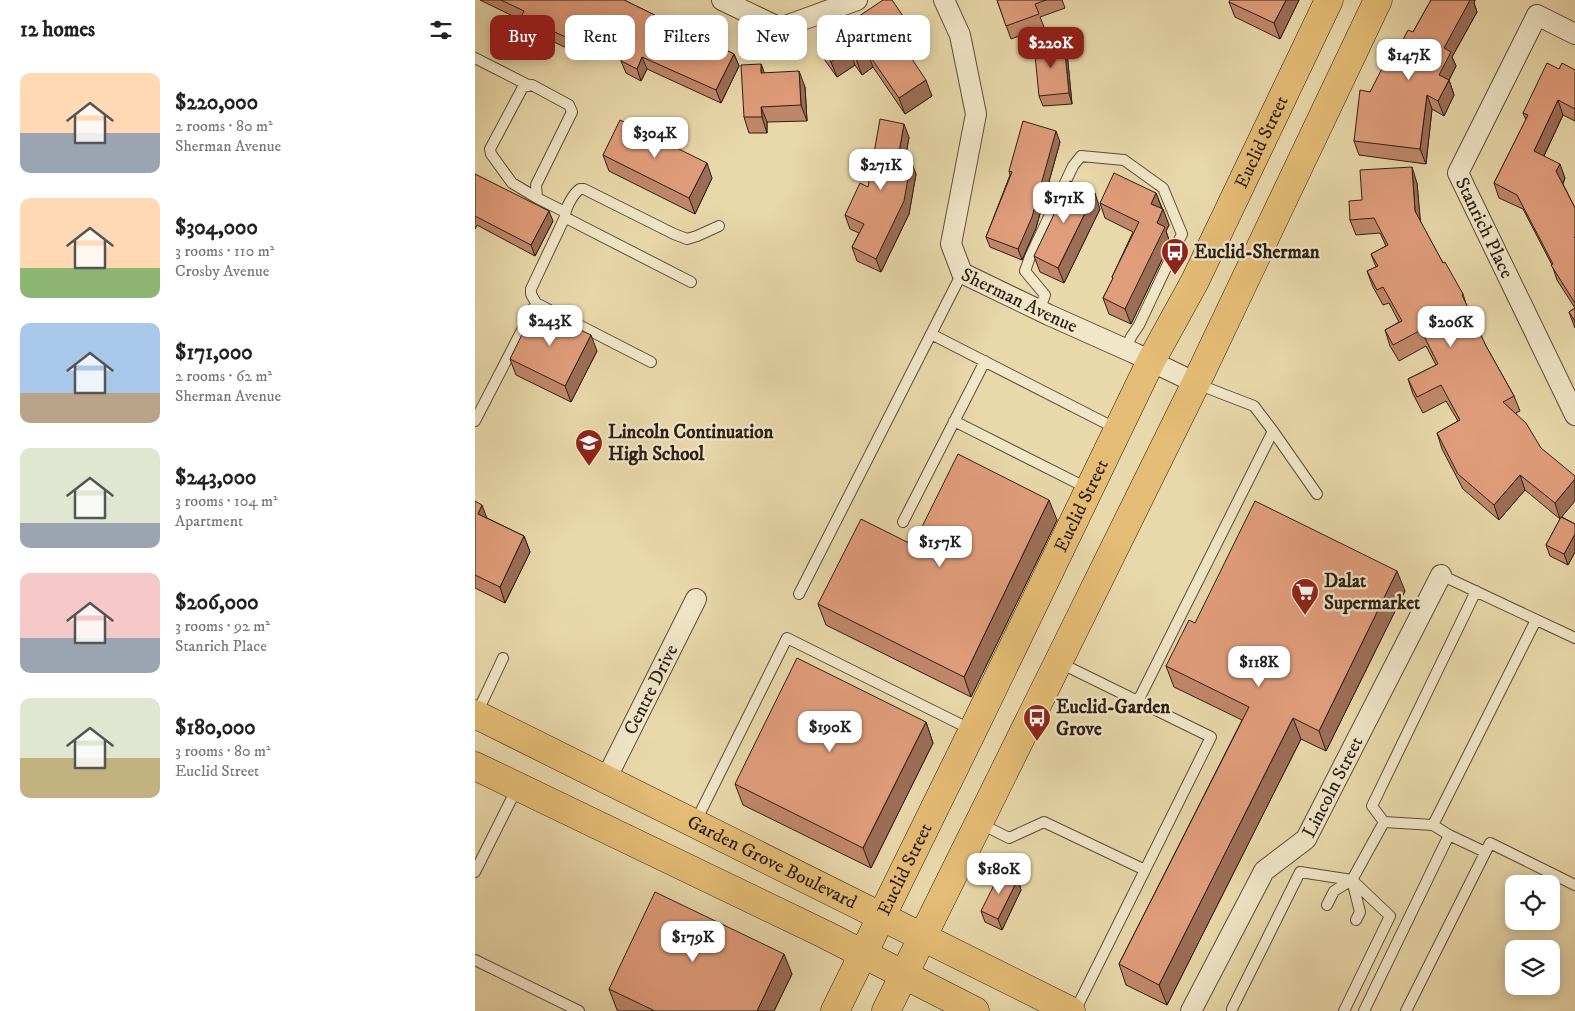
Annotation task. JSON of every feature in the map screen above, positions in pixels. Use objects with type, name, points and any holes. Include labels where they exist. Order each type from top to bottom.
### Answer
[{"type":"main road","name":"Euclid Street","points":[[835,1011],[1151,361],[1195,281],[1329,0]]},
{"type":"main road","points":[[886,1011],[1196,383],[1378,0]]},
{"type":"main road","name":"Garden Grove Boulevard","points":[[476,714],[1071,1011]]},
{"type":"main road","points":[[475,766],[606,828],[975,1011]]},
{"type":"street","points":[[722,0],[780,28],[857,0]]},
{"type":"street","name":"Sherman Avenue","points":[[944,0],[959,36],[976,114],[951,244],[962,273],[1196,383]]},
{"type":"street","name":"Stanrich Place","points":[[1575,34],[1537,16],[1458,173],[1575,415]]},
{"type":"street","name":"Lincoln Street","points":[[1191,1011],[1264,871],[1306,839],[1441,575]]},
{"type":"street","name":"Centre Drive","points":[[606,779],[696,599]]},
{"type":"lane","points":[[475,58],[562,101],[571,108],[571,112],[535,184],[537,198]]},
{"type":"lane","points":[[528,85],[523,87],[490,149],[491,154],[512,183],[691,282]]},
{"type":"lane","points":[[1039,310],[1045,295],[1025,271],[1073,166],[1081,156],[1124,160],[1163,188],[1182,234],[1139,325],[1131,336],[1125,350]]},
{"type":"lane","points":[[651,362],[536,303],[531,294],[531,289],[576,192],[584,189],[687,239],[719,226]]},
{"type":"lane","points":[[799,594],[962,273]]},
{"type":"lane","points":[[475,421],[536,303]]},
{"type":"lane","points":[[931,334],[1118,430]]},
{"type":"lane","points":[[903,522],[985,361]]},
{"type":"lane","points":[[1196,383],[1254,406],[1317,494]]},
{"type":"lane","points":[[954,421],[1089,489]]},
{"type":"lane","points":[[1138,701],[1273,431]]},
{"type":"lane","points":[[1441,575],[1575,638]]},
{"type":"lane","points":[[1476,591],[1372,806],[1384,822],[1433,826],[1485,852]]},
{"type":"lane","points":[[1433,826],[1536,620]]},
{"type":"lane","points":[[695,824],[787,638],[973,730]]},
{"type":"lane","points":[[476,714],[503,658]]},
{"type":"lane","points":[[1059,662],[1211,737],[1075,1011]]},
{"type":"lane","points":[[475,872],[517,787]]},
{"type":"lane","points":[[979,823],[1009,838],[1044,822],[1145,870]]},
{"type":"lane","points":[[1327,906],[1335,891],[1352,880],[1384,822]]},
{"type":"lane","points":[[1364,1011],[1449,835]]},
{"type":"lane","points":[[1406,1011],[1490,843],[1575,885]]},
{"type":"lane","points":[[1232,1011],[1299,872],[1352,880],[1390,916],[1344,1011]]},
{"type":"lane","points":[[1352,880],[1360,912],[1356,920]]},
{"type":"lane","points":[[475,960],[579,1011]]},
{"type":"building","points":[[501,0],[624,0],[655,15],[645,15],[645,58],[642,57],[637,69],[621,61],[635,60],[635,15],[565,15],[565,37],[555,32],[555,15],[522,15],[524,11]]},
{"type":"building","points":[[883,0],[892,0],[902,15],[861,15]]},
{"type":"building","points":[[997,0],[1046,0],[1035,4],[1039,14],[1006,26]]},
{"type":"building","points":[[1230,0],[1286,0],[1274,23],[1229,2]]},
{"type":"building","points":[[1431,0],[1470,0],[1444,48],[1451,52],[1439,75],[1449,80],[1438,101],[1427,95],[1420,149],[1354,141],[1360,90],[1370,92],[1391,51],[1396,53],[1408,30],[1413,32]]},
{"type":"building","points":[[1064,42],[1069,93],[1039,96],[1034,45]]},
{"type":"building","points":[[728,51],[734,54],[716,90],[649,60],[728,60]]},
{"type":"building","points":[[873,60],[913,60],[926,80],[899,98]]},
{"type":"building","points":[[1547,63],[1559,69],[1562,63],[1575,70],[1575,109],[1558,100],[1534,151],[1560,164],[1556,171],[1575,208],[1575,303],[1551,265],[1553,264],[1517,195],[1494,183],[1528,115],[1523,113]]},
{"type":"building","points":[[761,64],[761,73],[799,71],[801,105],[761,107],[762,117],[744,117],[741,65]]},
{"type":"building","points":[[880,119],[904,124],[898,158],[911,161],[904,201],[876,259],[852,247],[864,224],[845,215],[860,183],[868,187]]},
{"type":"building","points":[[620,120],[707,163],[689,198],[603,155]]},
{"type":"building","points":[[1023,121],[1056,131],[1032,217],[1018,249],[986,237],[1012,172],[1009,171]]},
{"type":"building","points":[[1412,167],[1415,211],[1443,263],[1445,262],[1463,294],[1486,346],[1514,396],[1503,402],[1526,423],[1541,448],[1575,476],[1575,479],[1555,503],[1520,475],[1494,505],[1458,474],[1437,433],[1460,420],[1441,385],[1417,397],[1408,379],[1438,364],[1421,330],[1393,345],[1385,330],[1402,321],[1383,287],[1377,290],[1367,271],[1378,266],[1371,254],[1388,245],[1374,218],[1350,220],[1349,201],[1362,200],[1360,170]]},
{"type":"building","points":[[1114,173],[1156,193],[1151,204],[1163,209],[1157,223],[1165,227],[1125,309],[1103,298],[1139,222],[1100,203]]},
{"type":"building","points":[[475,174],[549,211],[531,245],[475,216]]},
{"type":"building","points":[[1070,181],[1095,193],[1058,268],[1034,256]]},
{"type":"building","points":[[535,308],[591,335],[565,386],[510,359]]},
{"type":"building","points":[[1575,308],[1575,321],[1569,312]]},
{"type":"building","points":[[958,454],[1049,500],[964,677],[818,604],[861,519],[913,545]]},
{"type":"building","points":[[475,501],[482,505],[478,514],[524,536],[500,587],[475,575]]},
{"type":"building","points":[[1255,501],[1397,571],[1319,731],[1293,718],[1159,985],[1119,964],[1249,707],[1166,666],[1189,620],[1195,623]]},
{"type":"building","points":[[1561,517],[1575,524],[1575,534],[1564,554],[1546,545]]},
{"type":"building","points":[[797,658],[926,722],[863,848],[735,784]]},
{"type":"building","points":[[1001,871],[1018,879],[998,919],[981,911]]},
{"type":"building","points":[[655,892],[784,954],[757,1011],[655,1011],[609,989]]},
{"type":"place","name":"Euclid-Sherman","points":[[1175,276]]},
{"type":"place","name":"Lincoln Continuation High School","points":[[589,467]]},
{"type":"place","name":"Dalat Supermarket","points":[[1305,616]]},
{"type":"place","name":"Euclid-Garden Grove","points":[[1037,742]]}]
